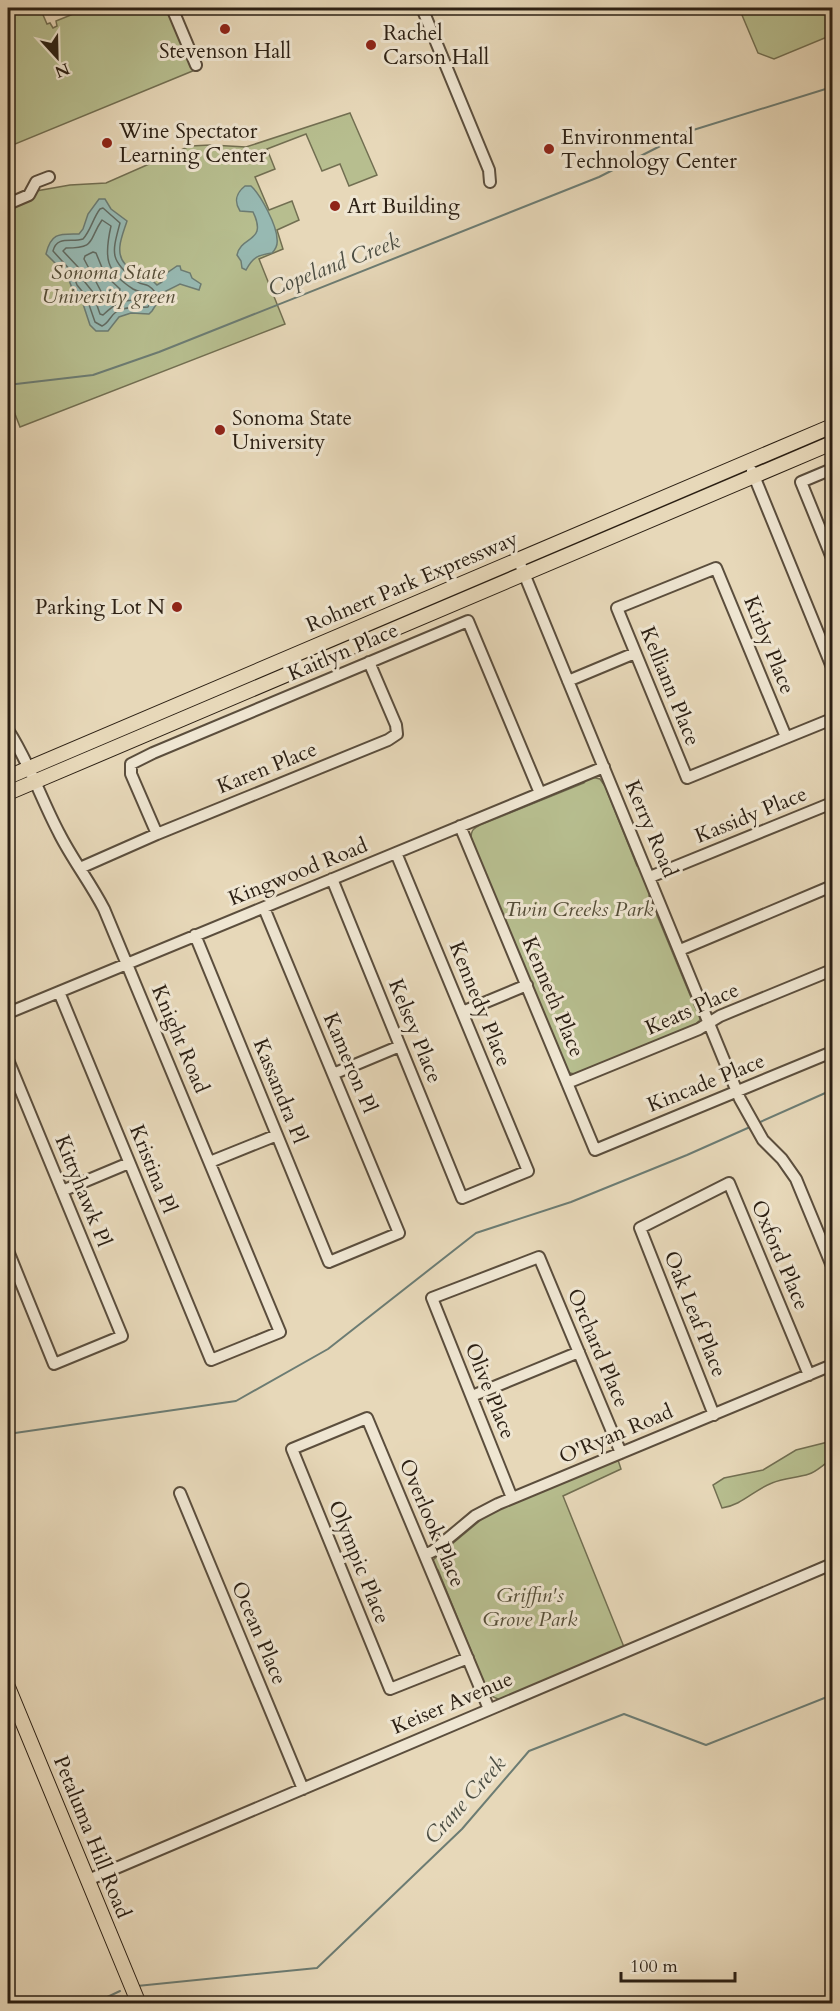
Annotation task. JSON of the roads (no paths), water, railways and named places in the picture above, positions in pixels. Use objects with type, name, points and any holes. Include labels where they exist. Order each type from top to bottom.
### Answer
[{"type":"main road","name":"Rohnert Park Expressway","points":[[8,777],[832,426]]},
{"type":"main road","name":"Rohnert Park Expressway","points":[[8,793],[832,443]]},
{"type":"main road","name":"Petaluma Hill Road","points":[[8,1687],[134,1993]]},
{"type":"street","points":[[172,8],[196,65]]},
{"type":"street","points":[[422,8],[489,170],[490,182]]},
{"type":"street","points":[[8,204],[29,195],[36,182],[49,177]]},
{"type":"street","points":[[748,462],[828,646],[832,667]]},
{"type":"street","points":[[832,469],[801,482],[832,558]]},
{"type":"street","name":"Kerry Road","points":[[518,559],[747,1114],[763,1140],[782,1159],[796,1179],[832,1266]]},
{"type":"street","name":"Kelliann Place","points":[[716,568],[617,608],[635,653],[687,778],[786,737]]},
{"type":"street","name":"Kirby Place","points":[[716,568],[786,737]]},
{"type":"street","name":"Kaitlyn Place","points":[[157,834],[131,774],[131,764],[468,621],[540,793]]},
{"type":"street","points":[[568,681],[635,653]]},
{"type":"street","name":"Karen Place","points":[[80,868],[397,734],[396,726],[369,663]]},
{"type":"street","points":[[786,737],[832,719]]},
{"type":"street","name":"Knight Road","points":[[8,730],[29,768],[58,832],[94,889],[280,1332],[211,1360]]},
{"type":"street","name":"Kingwood Road","points":[[8,1013],[604,766]]},
{"type":"street","name":"Kassidy Place","points":[[650,877],[832,803]]},
{"type":"street","name":"Kenneth Place","points":[[460,826],[595,1150]]},
{"type":"street","name":"Kennedy Place","points":[[396,853],[528,1171],[462,1198]]},
{"type":"street","name":"Kelsey Place","points":[[332,879],[462,1198]]},
{"type":"street","points":[[680,950],[832,886]]},
{"type":"street","name":"Kameron Pl","points":[[264,908],[399,1233],[329,1262]]},
{"type":"street","name":"Kassandra Pl","points":[[195,935],[329,1262]]},
{"type":"street","name":"Keats Place","points":[[567,1083],[699,1029],[709,1022],[832,970]]},
{"type":"street","points":[[462,1012],[526,985]]},
{"type":"street","name":"Kristina Pl","points":[[59,992],[211,1360]]},
{"type":"street","points":[[333,1074],[400,1046]]},
{"type":"street","name":"Kincade Place","points":[[595,1150],[832,1052]]},
{"type":"street","name":"Kittyhawk Pl","points":[[8,1060],[122,1336],[54,1364],[8,1251]]},
{"type":"street","points":[[210,1162],[277,1135]]},
{"type":"street","points":[[62,1191],[129,1163]]},
{"type":"street","name":"Oxford Place","points":[[640,1228],[729,1183],[809,1375]]},
{"type":"street","name":"Oak Leaf Place","points":[[640,1228],[714,1415]]},
{"type":"street","name":"Orchard Place","points":[[432,1298],[539,1257],[621,1454]]},
{"type":"street","name":"Olive Place","points":[[432,1298],[512,1498]]},
{"type":"street","points":[[472,1396],[579,1352]]},
{"type":"street","name":"O'Ryan Road","points":[[425,1555],[434,1551],[475,1516],[512,1498],[832,1365]]},
{"type":"street","name":"Overlook Place","points":[[292,1449],[367,1418],[489,1709]]},
{"type":"street","name":"Olympic Place","points":[[292,1449],[390,1689],[468,1658]]},
{"type":"street","name":"Ocean Place","points":[[180,1493],[303,1789]]},
{"type":"street","name":"Keiser Avenue","points":[[88,1880],[832,1564]]},
{"type":"water","points":[[245,186],[251,186],[264,203],[274,226],[277,241],[272,253],[256,257],[246,270],[242,268],[237,255],[243,244],[256,234],[257,222],[253,212],[240,211],[237,204],[238,195]]},
{"type":"water","points":[[99,199],[105,199],[111,209],[127,221],[120,254],[127,266],[141,277],[156,275],[154,282],[157,285],[162,282],[164,275],[180,266],[181,270],[190,273],[192,278],[201,284],[199,290],[180,284],[164,292],[149,314],[131,313],[119,317],[108,331],[96,331],[90,325],[81,298],[72,288],[67,275],[46,254],[51,242],[57,236],[79,234],[88,214]]},
{"type":"waterway","name":"Copeland Creek","points":[[8,383],[93,375],[159,352],[599,177],[690,131],[832,87]]},
{"type":"waterway","points":[[758,1123],[832,1090]]},
{"type":"waterway","points":[[8,1434],[236,1401],[328,1349],[476,1233],[571,1202],[750,1127]]},
{"type":"waterway","name":"Crane Creek","points":[[137,1986],[317,1968],[462,1829],[529,1751],[624,1714],[706,1745],[832,1695]]},
{"type":"waterway","name":"Crane Creek","points":[[99,2004],[101,2000],[120,1991]]},
{"type":"place","name":"Stevenson Hall","points":[[225,29]]},
{"type":"place","name":"Rachel Carson Hall","points":[[371,45]]},
{"type":"place","name":"Wine Spectator Learning Center","points":[[107,143]]},
{"type":"place","name":"Environmental Technology Center","points":[[549,149]]},
{"type":"place","name":"Art Building","points":[[335,206]]},
{"type":"place","name":"Sonoma State University","points":[[220,430]]},
{"type":"place","name":"Parking Lot N","points":[[177,607]]},
{"type":"park label","name":"Sonoma State University green","points":[[108,284]]},
{"type":"park label","name":"Twin Creeks Park","points":[[579,909]]},
{"type":"park label","name":"Griffin's Grove Park","points":[[530,1607]]}]
